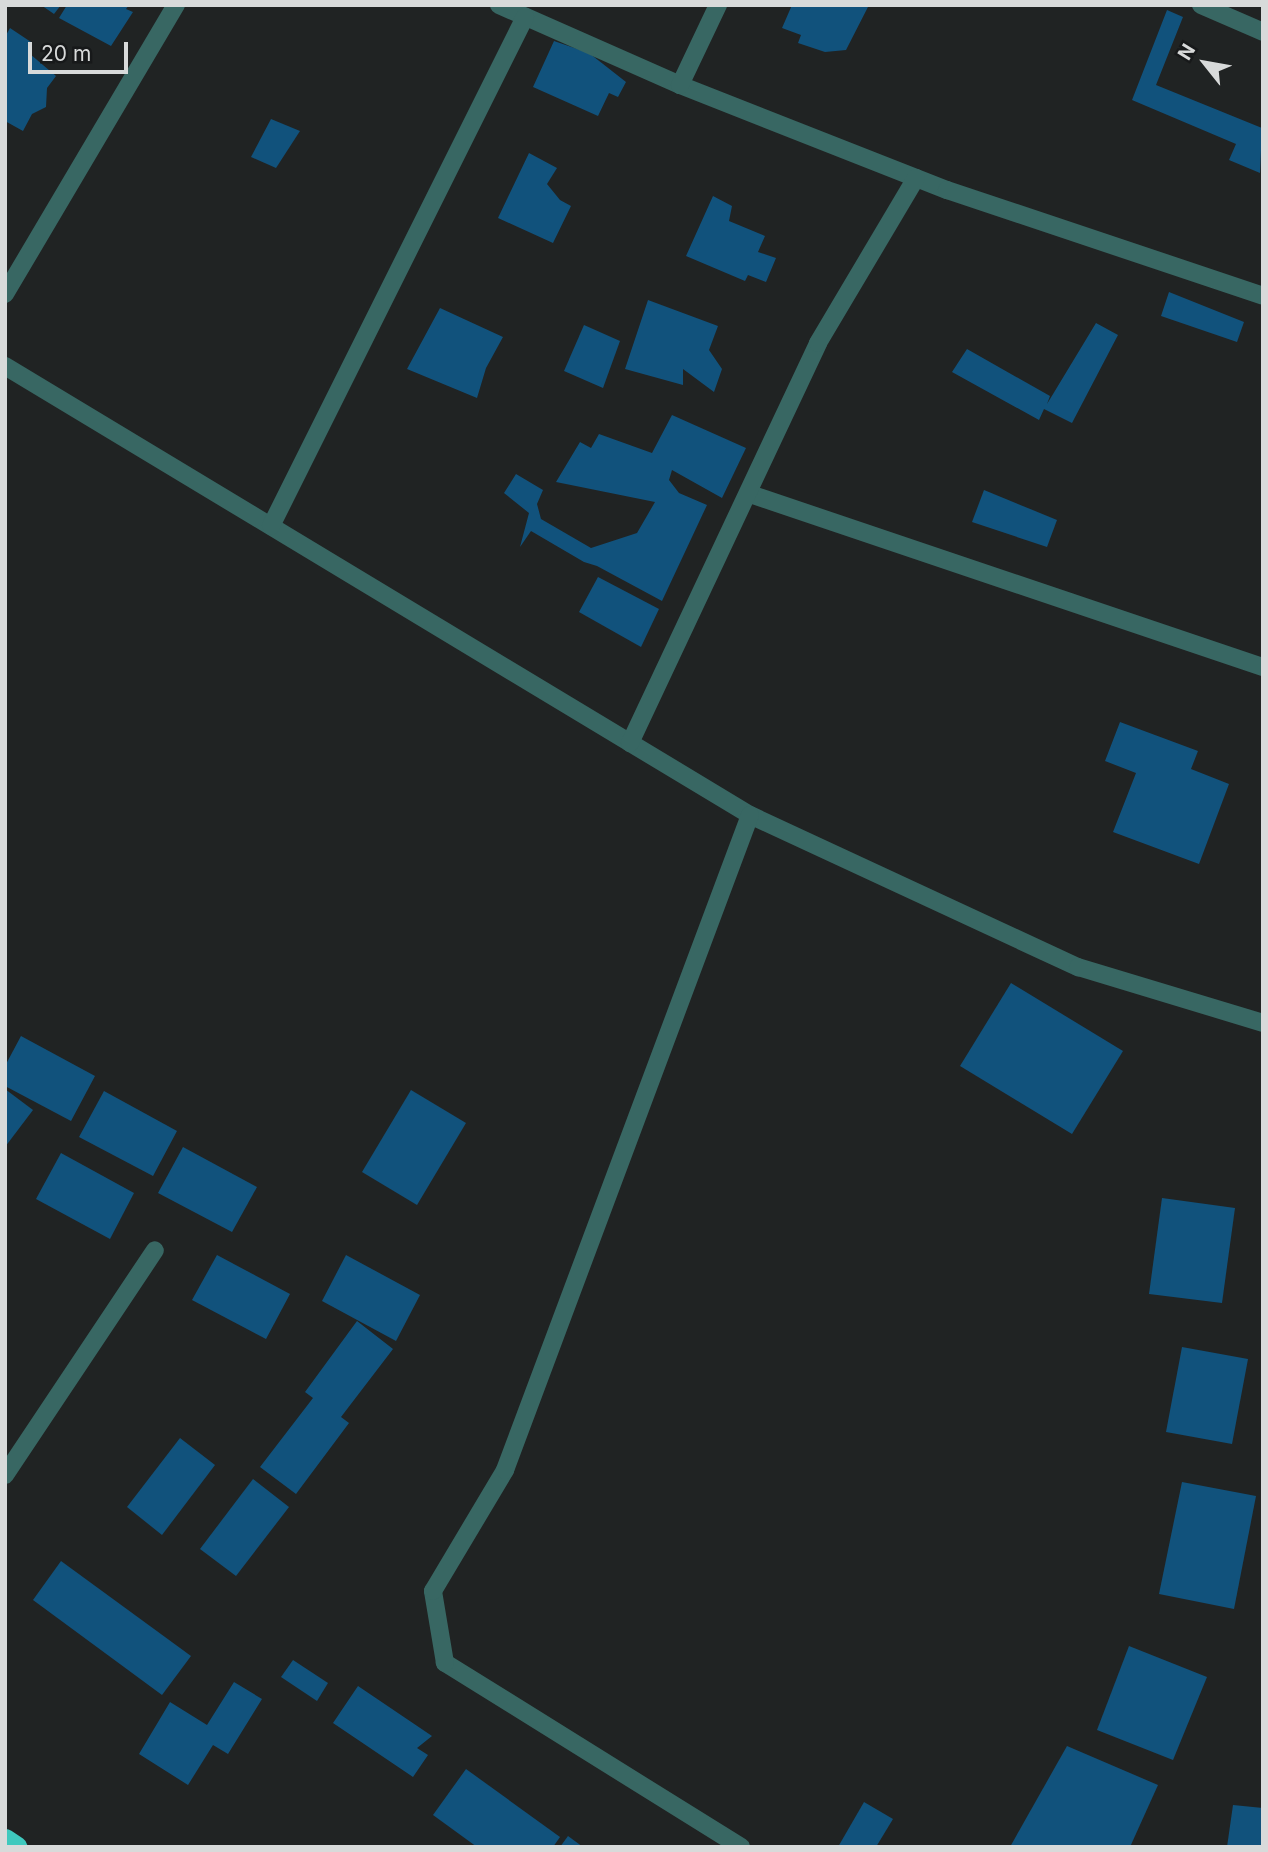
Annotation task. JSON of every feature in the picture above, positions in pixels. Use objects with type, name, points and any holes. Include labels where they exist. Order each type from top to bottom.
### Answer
[{"type":"highway","points":[[5,1839],[17,1847]]},
{"type":"street","points":[[5,294],[176,5]]},
{"type":"street","points":[[499,5],[680,85],[916,178],[1263,296]]},
{"type":"street","points":[[680,85],[718,5]]},
{"type":"street","points":[[1201,5],[1263,32]]},
{"type":"street","points":[[271,526],[524,17]]},
{"type":"street","points":[[630,743],[750,494],[818,344],[916,178]]},
{"type":"street","points":[[5,366],[750,816],[1078,967],[1263,1023]]},
{"type":"street","points":[[750,494],[1263,667]]},
{"type":"street","points":[[741,1847],[444,1663],[433,1591],[505,1470],[750,816]]},
{"type":"street","points":[[5,1475],[155,1250]]},
{"type":"building","points":[[41,5],[61,5],[54,14]]},
{"type":"building","points":[[67,5],[129,5],[126,9],[133,12],[111,46],[59,18]]},
{"type":"building","points":[[792,5],[869,5],[846,50],[825,52],[798,43],[801,35],[782,28]]},
{"type":"building","points":[[1167,10],[1183,17],[1156,85],[1262,128],[1260,173],[1229,160],[1236,144],[1132,100]]},
{"type":"building","points":[[10,28],[31,42],[30,54],[56,76],[47,88],[46,107],[32,114],[23,131],[5,121],[5,37]]},
{"type":"building","points":[[554,41],[589,53],[626,82],[618,97],[609,93],[598,116],[533,87]]},
{"type":"building","points":[[271,119],[300,131],[276,168],[251,157]]},
{"type":"building","points":[[529,153],[557,168],[547,184],[560,200],[571,206],[553,243],[498,218]]},
{"type":"building","points":[[713,196],[732,206],[729,221],[765,236],[758,252],[776,258],[766,282],[748,275],[745,281],[686,256]]},
{"type":"building","points":[[1169,292],[1244,322],[1237,342],[1161,316]]},
{"type":"building","points":[[648,300],[718,326],[709,350],[722,369],[714,392],[683,369],[683,385],[625,369]]},
{"type":"building","points":[[440,308],[503,337],[486,368],[477,398],[407,369]]},
{"type":"building","points":[[1096,323],[1118,335],[1072,423],[1044,409],[1039,420],[952,372],[967,349],[1050,396],[1047,404]]},
{"type":"building","points":[[584,325],[620,341],[603,388],[564,371]]},
{"type":"building","points":[[672,415],[746,448],[722,498],[672,470],[669,480],[679,493],[707,505],[662,601],[597,566],[584,562],[531,531],[520,547],[529,513],[504,493],[516,474],[543,490],[537,504],[541,519],[591,548],[637,533],[655,502],[556,482],[580,442],[591,448],[599,434],[652,453]]},
{"type":"building","points":[[984,490],[1057,520],[1047,547],[972,522]]},
{"type":"building","points":[[598,577],[659,609],[641,647],[579,612]]},
{"type":"building","points":[[1120,722],[1198,751],[1191,769],[1229,784],[1199,864],[1113,832],[1136,773],[1105,761]]},
{"type":"building","points":[[1011,983],[1123,1051],[1072,1134],[960,1066]]},
{"type":"building","points":[[21,1036],[95,1076],[71,1121],[5,1086],[5,1066]]},
{"type":"building","points":[[5,1089],[33,1110],[5,1147]]},
{"type":"building","points":[[411,1090],[466,1123],[417,1205],[362,1172]]},
{"type":"building","points":[[104,1091],[177,1131],[153,1176],[79,1137]]},
{"type":"building","points":[[183,1147],[257,1187],[232,1232],[158,1193]]},
{"type":"building","points":[[61,1153],[134,1193],[110,1239],[36,1199]]},
{"type":"building","points":[[1162,1198],[1235,1208],[1222,1303],[1149,1294]]},
{"type":"building","points":[[217,1255],[290,1294],[266,1339],[192,1300]]},
{"type":"building","points":[[346,1255],[420,1295],[396,1341],[322,1301]]},
{"type":"building","points":[[357,1321],[393,1349],[341,1417],[349,1423],[296,1494],[260,1467],[313,1398],[305,1392]]},
{"type":"building","points":[[1182,1347],[1248,1359],[1232,1444],[1166,1432]]},
{"type":"building","points":[[180,1438],[215,1465],[162,1535],[127,1507]]},
{"type":"building","points":[[253,1479],[289,1507],[236,1576],[200,1549]]},
{"type":"building","points":[[1182,1482],[1256,1496],[1234,1609],[1159,1594]]},
{"type":"building","points":[[61,1561],[191,1656],[162,1695],[33,1600]]},
{"type":"building","points":[[1129,1646],[1207,1677],[1173,1760],[1097,1730]]},
{"type":"building","points":[[293,1660],[328,1683],[317,1701],[281,1677]]},
{"type":"building","points":[[234,1682],[262,1699],[228,1754],[213,1745],[188,1785],[139,1754],[170,1702],[207,1725]]},
{"type":"building","points":[[358,1686],[432,1736],[417,1748],[428,1755],[413,1777],[333,1723]]},
{"type":"building","points":[[1067,1746],[1158,1785],[1130,1847],[1010,1847]]},
{"type":"building","points":[[466,1769],[560,1837],[553,1847],[477,1847],[433,1815]]},
{"type":"building","points":[[864,1802],[893,1819],[876,1847],[838,1847]]},
{"type":"building","points":[[1233,1805],[1263,1808],[1263,1847],[1227,1847]]},
{"type":"building","points":[[568,1836],[583,1847],[560,1847]]}]
